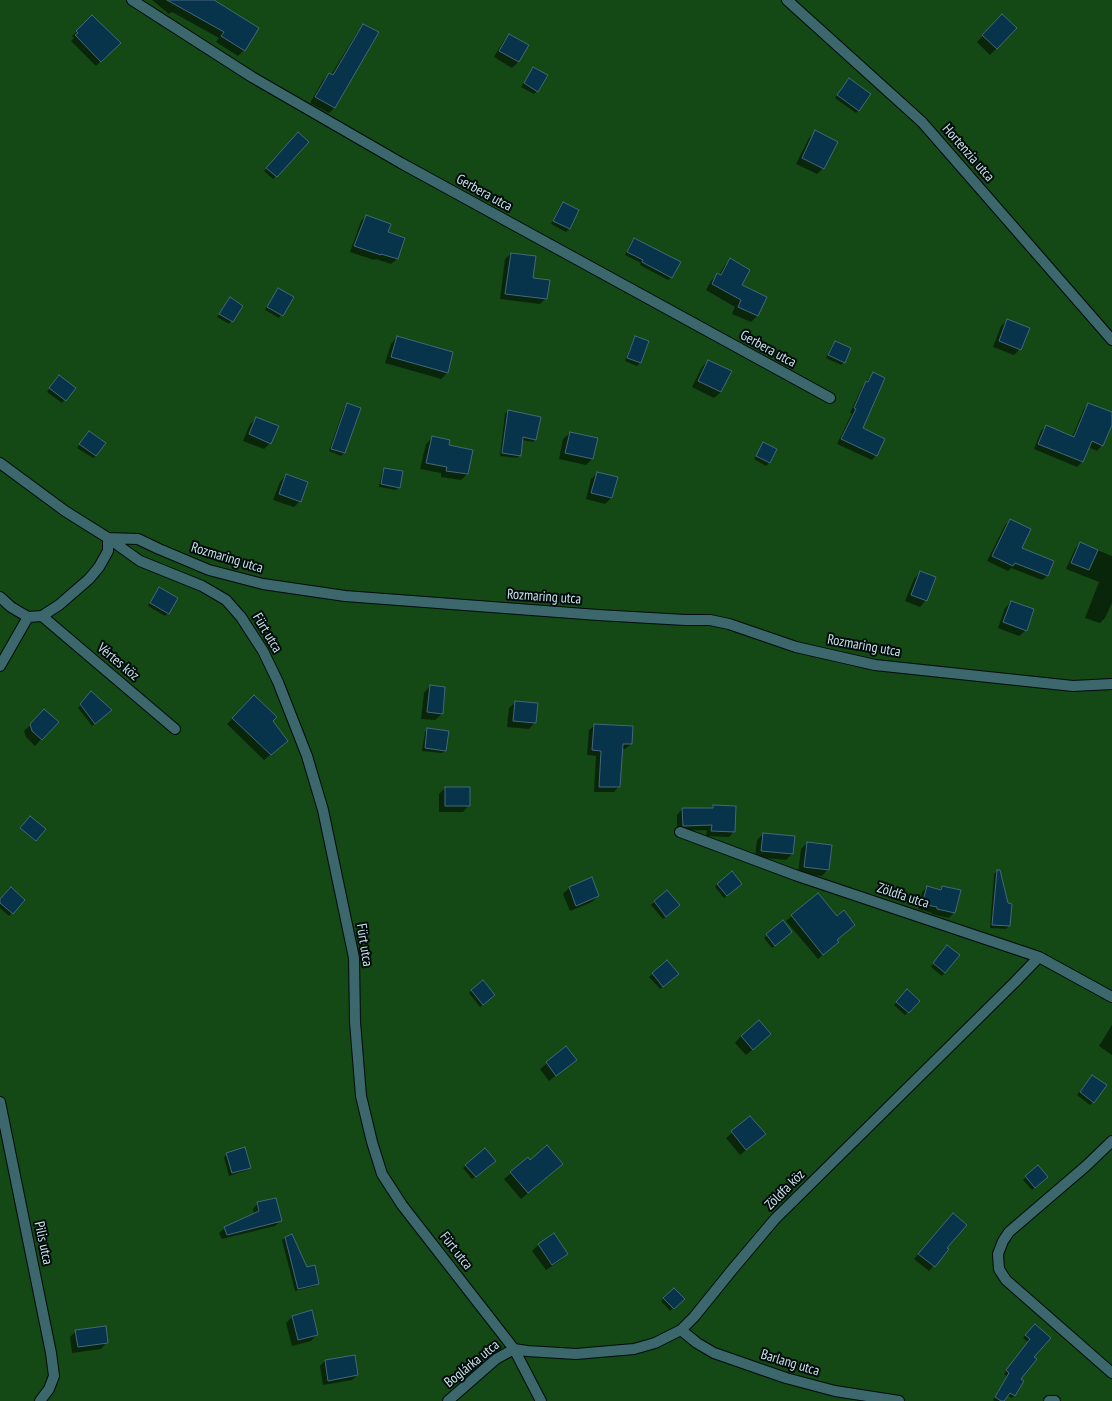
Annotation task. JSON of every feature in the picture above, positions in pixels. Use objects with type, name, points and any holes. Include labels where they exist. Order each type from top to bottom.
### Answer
[{"type":"street","name":"Gerbera utca","points":[[132,0],[252,77],[401,163],[830,398]]},
{"type":"street","name":"Hortenzia utca","points":[[787,0],[922,122],[1112,340]]},
{"type":"street","points":[[0,463],[65,511],[108,538],[108,551],[90,579],[59,605],[42,616],[28,617],[10,607],[0,597]]},
{"type":"street","name":"Rozmaring utca","points":[[108,538],[138,538],[159,549],[209,570],[264,584],[345,596],[598,615],[710,620],[729,624],[796,647],[875,665],[1073,686],[1112,684]]},
{"type":"street","name":"Fürt utca","points":[[108,538],[140,561],[202,586],[226,600],[241,617],[263,651],[278,682],[307,756],[323,810],[354,958],[355,1022],[361,1096],[372,1142],[382,1174],[402,1205],[514,1349],[541,1401]]},
{"type":"street","name":"Vértes köz","points":[[42,616],[175,729]]},
{"type":"street","points":[[0,666],[28,617]]},
{"type":"street","name":"Zöldfa utca","points":[[680,832],[795,876],[1039,957],[1112,997]]},
{"type":"street","name":"Zöldfa köz","points":[[514,1349],[576,1354],[634,1350],[655,1344],[681,1330],[694,1318],[732,1270],[776,1219],[1039,957]]},
{"type":"street","name":"Pilis utca","points":[[0,1102],[51,1353],[54,1376],[49,1390],[40,1401]]},
{"type":"street","points":[[1112,1141],[1086,1166],[1009,1232],[1003,1241],[998,1254],[999,1269],[1006,1280],[1112,1373]]},
{"type":"street","name":"Barlang utca","points":[[681,1330],[714,1353],[786,1378],[835,1392],[899,1401]]},
{"type":"street","name":"Boglárka utca","points":[[448,1401],[496,1359],[514,1349]]},
{"type":"street","points":[[1049,1401],[1055,1401]]},
{"type":"green space","points":[[0,0],[1112,0],[1112,1401],[0,1401]]},
{"type":"building","points":[[167,0],[214,0],[259,28],[245,51],[221,36],[224,32]]},
{"type":"building","points":[[1002,14],[1017,28],[997,49],[982,35]]},
{"type":"building","points":[[92,15],[121,43],[101,62],[75,35],[78,33],[76,31]]},
{"type":"building","points":[[363,24],[379,32],[335,108],[315,97],[329,73],[333,75]]},
{"type":"building","points":[[509,34],[529,45],[519,62],[499,51]]},
{"type":"building","points":[[533,67],[548,75],[538,92],[524,83]]},
{"type":"building","points":[[849,78],[871,94],[859,111],[837,95]]},
{"type":"building","points":[[815,130],[838,142],[824,169],[802,158]]},
{"type":"building","points":[[298,132],[309,142],[277,177],[266,168]]},
{"type":"building","points":[[563,202],[579,210],[570,229],[553,221]]},
{"type":"building","points":[[366,215],[391,224],[388,232],[405,238],[398,259],[354,246]]},
{"type":"building","points":[[634,238],[681,262],[672,278],[627,252]]},
{"type":"building","points":[[511,253],[536,256],[533,278],[550,280],[547,299],[505,294]]},
{"type":"building","points":[[730,258],[750,270],[742,285],[767,297],[758,316],[738,307],[741,300],[712,284],[717,273],[721,275]]},
{"type":"building","points":[[278,288],[294,297],[283,316],[267,307]]},
{"type":"building","points":[[230,297],[243,306],[233,322],[219,314]]},
{"type":"building","points":[[1007,319],[1030,328],[1021,350],[999,341]]},
{"type":"building","points":[[397,336],[453,352],[448,373],[391,357]]},
{"type":"building","points":[[635,336],[649,341],[641,363],[627,358]]},
{"type":"building","points":[[835,341],[851,348],[845,363],[828,355]]},
{"type":"building","points":[[708,360],[732,371],[721,392],[698,381]]},
{"type":"building","points":[[873,372],[885,378],[863,428],[885,439],[877,456],[841,439],[856,409],[854,408],[866,381],[868,382]]},
{"type":"building","points":[[59,375],[76,388],[66,401],[49,388]]},
{"type":"building","points":[[347,403],[361,408],[345,453],[331,449]]},
{"type":"building","points":[[1088,403],[1112,412],[1112,425],[1103,446],[1092,441],[1083,462],[1038,444],[1046,425],[1074,437]]},
{"type":"building","points":[[508,410],[541,417],[536,440],[523,437],[521,456],[502,453]]},
{"type":"building","points":[[256,417],[279,426],[271,444],[249,434]]},
{"type":"building","points":[[89,431],[106,443],[96,456],[79,444]]},
{"type":"building","points":[[570,432],[598,438],[593,459],[565,453]]},
{"type":"building","points":[[432,436],[450,440],[449,445],[473,450],[468,474],[446,471],[447,467],[426,463]]},
{"type":"building","points":[[763,442],[777,449],[770,463],[756,456]]},
{"type":"building","points":[[384,468],[403,471],[400,488],[381,484]]},
{"type":"building","points":[[597,472],[618,477],[612,498],[591,493]]},
{"type":"building","points":[[286,474],[308,482],[301,502],[279,494]]},
{"type":"building","points":[[1010,519],[1031,529],[1022,548],[1054,561],[1048,576],[1015,563],[1013,566],[992,556]]},
{"type":"building","points":[[1080,542],[1098,550],[1089,570],[1071,563]]},
{"type":"building","points":[[920,571],[936,577],[927,601],[911,595]]},
{"type":"building","points":[[159,587],[178,598],[169,614],[150,603]]},
{"type":"building","points":[[1011,601],[1034,609],[1027,631],[1003,622]]},
{"type":"building","points":[[430,685],[445,687],[443,714],[427,712]]},
{"type":"building","points":[[91,691],[112,710],[95,724],[80,704]]},
{"type":"building","points":[[254,695],[277,717],[273,721],[288,741],[271,755],[232,718]]},
{"type":"building","points":[[515,701],[538,703],[536,723],[513,721]]},
{"type":"building","points":[[44,709],[59,722],[42,740],[32,731],[30,724]]},
{"type":"building","points":[[594,724],[633,726],[632,744],[623,744],[620,787],[599,787],[601,751],[592,750]]},
{"type":"building","points":[[427,728],[449,731],[446,751],[425,748]]},
{"type":"building","points":[[445,787],[470,787],[470,806],[445,806]]},
{"type":"building","points":[[713,805],[736,806],[735,832],[711,831],[712,825],[683,826],[682,808],[713,808]]},
{"type":"building","points":[[30,816],[46,829],[36,841],[20,828]]},
{"type":"building","points":[[763,833],[795,836],[793,854],[761,851]]},
{"type":"building","points":[[807,842],[832,845],[829,870],[804,867]]},
{"type":"building","points":[[997,870],[1000,870],[1008,903],[1012,904],[1010,926],[992,925]]},
{"type":"building","points":[[732,871],[742,884],[727,896],[717,884]]},
{"type":"building","points":[[592,877],[599,896],[576,906],[569,887]]},
{"type":"building","points":[[927,886],[941,890],[942,886],[961,890],[955,913],[922,904]]},
{"type":"building","points":[[11,887],[25,900],[13,914],[0,903],[0,899]]},
{"type":"building","points":[[667,890],[680,905],[666,917],[654,901]]},
{"type":"building","points":[[818,893],[837,916],[844,910],[855,925],[837,940],[839,942],[823,955],[791,915]]},
{"type":"building","points":[[783,920],[792,932],[775,946],[766,934]]},
{"type":"building","points":[[947,945],[960,955],[945,973],[933,963]]},
{"type":"building","points":[[667,960],[679,974],[663,987],[652,973]]},
{"type":"building","points":[[483,980],[495,995],[483,1005],[471,990]]},
{"type":"building","points":[[907,989],[920,1001],[909,1013],[896,1002]]},
{"type":"building","points":[[759,1020],[771,1034],[753,1050],[741,1036]]},
{"type":"building","points":[[566,1046],[577,1060],[556,1076],[546,1062]]},
{"type":"building","points":[[1092,1075],[1107,1085],[1094,1103],[1080,1092]]},
{"type":"building","points":[[750,1116],[766,1134],[746,1150],[731,1131]]},
{"type":"building","points":[[547,1145],[563,1164],[528,1193],[510,1172],[528,1157],[530,1160]]},
{"type":"building","points":[[245,1147],[251,1168],[232,1173],[226,1153]]},
{"type":"building","points":[[485,1148],[496,1161],[476,1177],[465,1165]]},
{"type":"building","points":[[1038,1165],[1048,1177],[1035,1188],[1025,1176]]},
{"type":"building","points":[[276,1198],[282,1221],[227,1235],[224,1227],[259,1211],[257,1202]]},
{"type":"building","points":[[953,1213],[967,1225],[947,1248],[949,1249],[935,1267],[918,1254]]},
{"type":"building","points":[[554,1233],[568,1254],[552,1265],[538,1244]]},
{"type":"building","points":[[292,1234],[307,1267],[315,1265],[319,1284],[298,1289],[285,1237]]},
{"type":"building","points":[[674,1288],[685,1299],[674,1309],[663,1298]]},
{"type":"building","points":[[312,1310],[318,1335],[298,1340],[292,1316]]},
{"type":"building","points":[[1035,1324],[1051,1338],[1034,1357],[1037,1359],[1021,1379],[1024,1381],[1015,1396],[1010,1393],[1004,1401],[1001,1401],[995,1397],[1009,1373],[1006,1370],[1030,1339],[1025,1335]]},
{"type":"building","points":[[106,1326],[108,1343],[78,1347],[75,1330]]},
{"type":"building","points":[[355,1355],[358,1375],[328,1381],[325,1360]]}]
